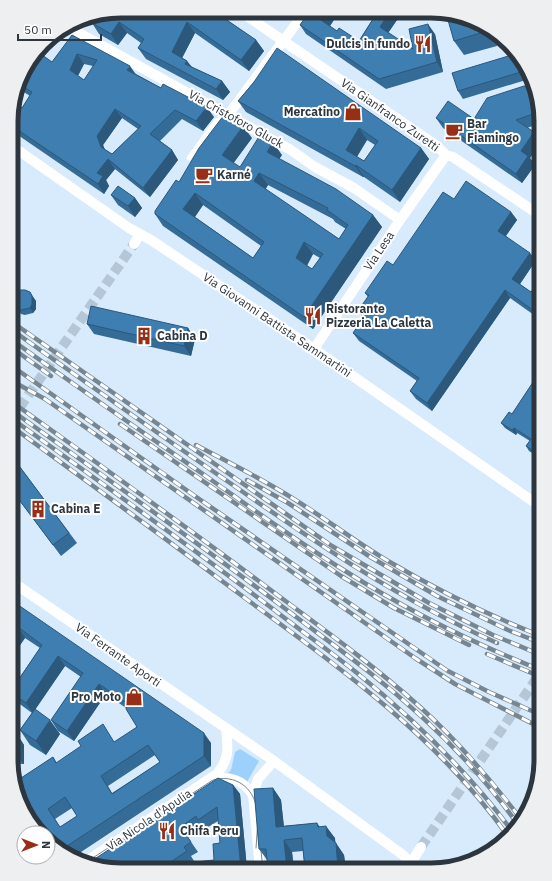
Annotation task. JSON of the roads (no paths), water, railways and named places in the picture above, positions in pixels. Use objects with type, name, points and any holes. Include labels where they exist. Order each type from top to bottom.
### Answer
[{"type":"street","name":"Via Gianfranco Zuretti","points":[[250,18],[437,146],[446,155],[453,157],[534,211]]},
{"type":"street","points":[[228,115],[301,18]]},
{"type":"street","name":"Via Cristoforo Gluck","points":[[75,30],[291,150],[315,167],[354,188],[400,220]]},
{"type":"street","name":"Via Giovanni Battista Sammartini","points":[[18,150],[140,234],[314,349],[534,502]]},
{"type":"street","name":"Via Lesa","points":[[314,349],[400,220],[446,155]]},
{"type":"street","points":[[134,244],[140,234]]},
{"type":"street","name":"Via Ferrante Aporti","points":[[18,586],[274,761],[403,855],[411,863]]},
{"type":"street","points":[[211,779],[221,770],[227,757],[228,747],[226,728]]},
{"type":"street","points":[[259,863],[253,795],[258,779],[274,761]]},
{"type":"street","points":[[211,779],[228,778],[236,780],[248,787],[253,795]]},
{"type":"street","name":"Via Nicola d'Apulia","points":[[91,858],[211,779]]},
{"type":"street","points":[[415,863],[421,847]]},
{"type":"lane","points":[[189,158],[216,121],[228,115]]},
{"type":"tunnel","points":[[18,410],[134,244]]},
{"type":"tunnel","points":[[421,847],[534,682]]},
{"type":"tram line","points":[[92,858],[213,780],[229,779],[242,784],[252,795],[257,810]]},
{"type":"tram line","points":[[256,848],[258,820]]},
{"type":"tram line","points":[[260,842],[262,863]]},
{"type":"railway","points":[[18,326],[332,546],[429,603],[493,635],[534,652]]},
{"type":"railway","points":[[18,334],[175,445],[327,549],[426,608],[497,643]]},
{"type":"railway","points":[[18,344],[276,525],[342,569],[390,598],[464,637],[534,667]]},
{"type":"railway","points":[[18,352],[51,376]]},
{"type":"railway","points":[[18,370],[192,494],[448,671],[489,692],[534,712]]},
{"type":"railway","points":[[18,384],[45,399],[415,658],[455,684],[534,724]]},
{"type":"railway","points":[[18,406],[201,539],[381,674],[447,732],[518,815]]},
{"type":"railway","points":[[18,415],[213,555],[390,689],[450,744],[486,784],[514,820]]},
{"type":"railway","points":[[18,423],[208,561],[357,673],[399,709],[459,767],[509,827]]},
{"type":"railway","points":[[120,424],[341,576],[394,608],[469,645]]},
{"type":"railway","points":[[18,431],[354,680],[420,737],[451,768],[480,800],[504,832]]},
{"type":"railway","points":[[196,445],[259,478],[293,498],[374,553],[406,572],[463,602],[534,633]]},
{"type":"railway","points":[[247,480],[288,503],[372,558],[437,596],[508,630],[534,640]]},
{"type":"railway","points":[[487,654],[534,674]]},
{"type":"place","name":"Dulcis in fundo","points":[[423,44]]},
{"type":"place","name":"Mercatino","points":[[353,112]]},
{"type":"place","name":"Bar Fiamingo","points":[[454,131]]},
{"type":"place","name":"Karné","points":[[204,175]]},
{"type":"place","name":"Ristorante Pizzeria La Caletta","points":[[313,316]]},
{"type":"place","name":"Cabina D","points":[[144,336]]},
{"type":"place","name":"Cabina E","points":[[38,509]]},
{"type":"place","name":"Pro Moto","points":[[134,697]]},
{"type":"place","name":"Chifa Peru","points":[[167,831]]}]
